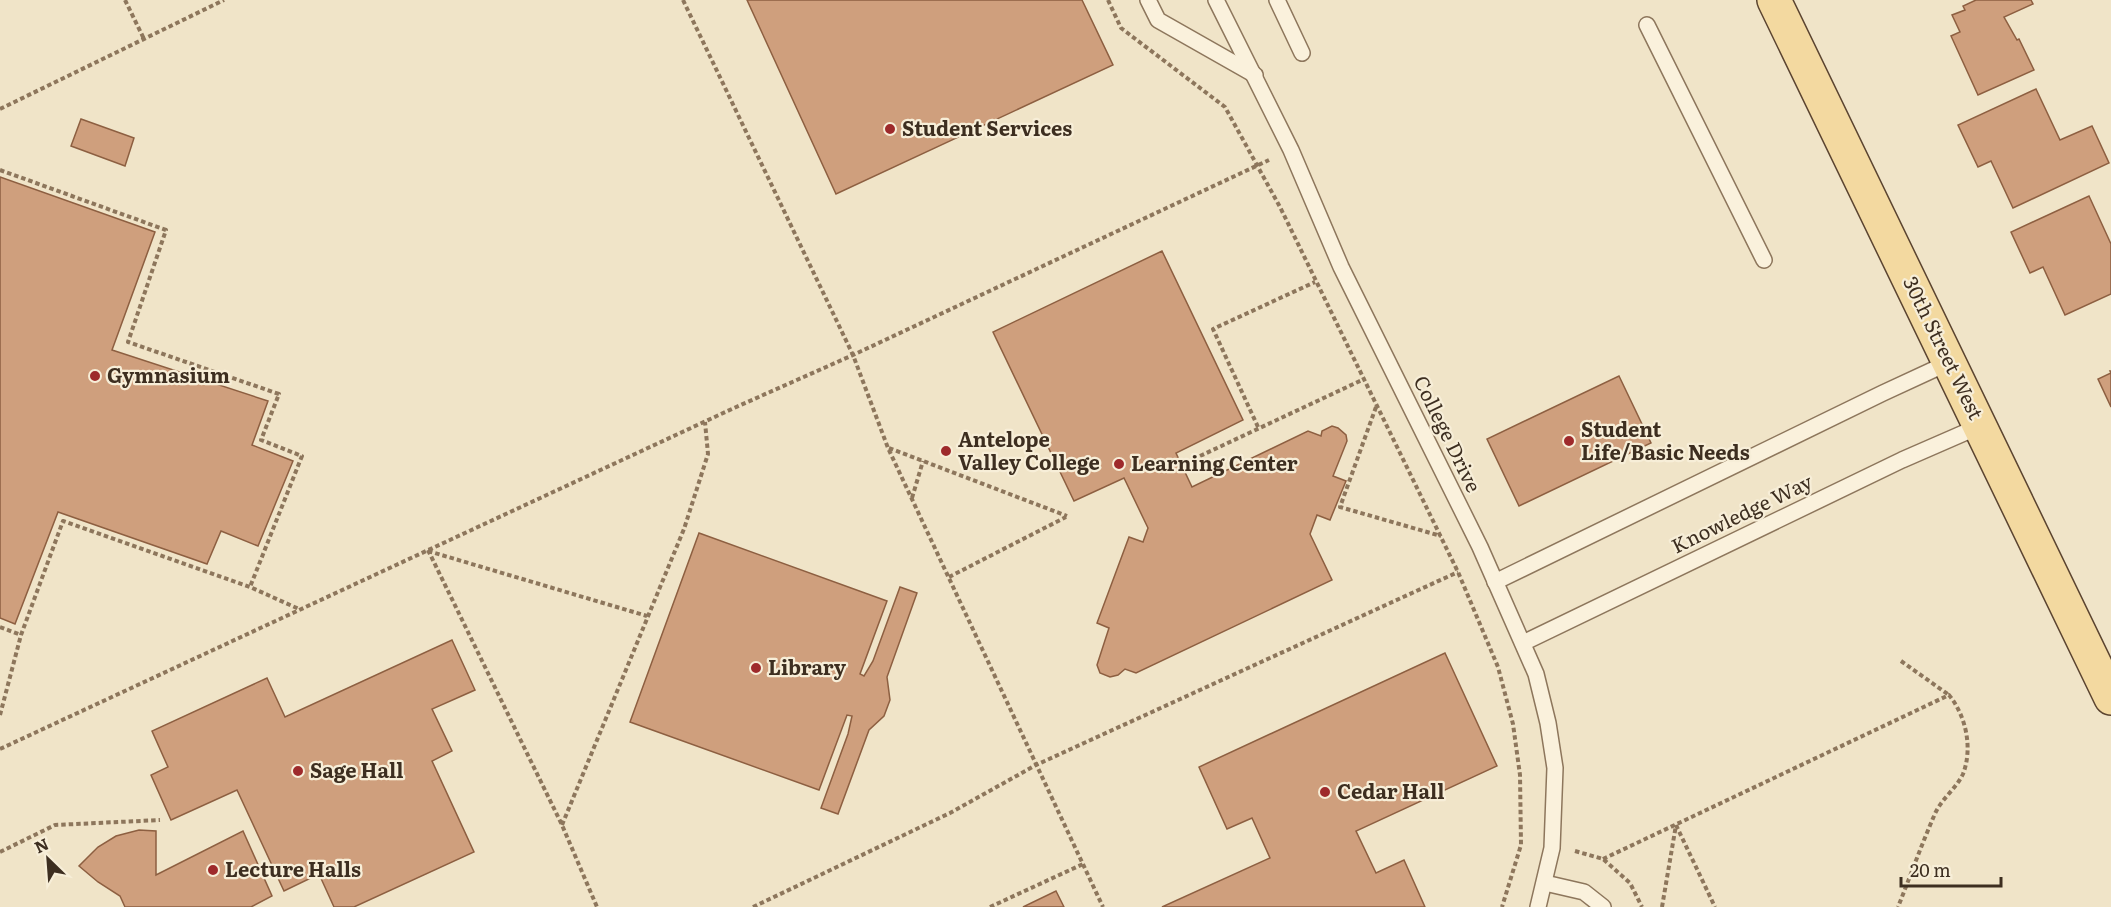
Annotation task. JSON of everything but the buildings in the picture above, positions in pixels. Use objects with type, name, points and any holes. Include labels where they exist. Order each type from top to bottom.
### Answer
[{"type":"main road","name":"30th Street West","points":[[1774,0],[2111,698]]},
{"type":"lane","points":[[1148,0],[1158,20],[1255,75]]},
{"type":"lane","name":"College Drive","points":[[1216,0],[1291,150],[1341,267],[1496,582],[1536,674],[1548,723],[1555,768],[1552,848],[1538,907]]},
{"type":"lane","points":[[1277,0],[1302,53]]},
{"type":"lane","points":[[1647,26],[1764,260]]},
{"type":"lane","points":[[1496,582],[1950,362]]},
{"type":"lane","name":"Knowledge Way","points":[[1523,643],[1902,460],[1980,426]]},
{"type":"lane","points":[[1545,883],[1584,892],[1603,907]]},
{"type":"path","points":[[125,0],[144,39]]},
{"type":"path","points":[[0,109],[224,0]]},
{"type":"path","points":[[683,0],[853,355],[888,448],[1103,907]]},
{"type":"path","points":[[1108,0],[1121,28],[1225,107],[1280,207],[1362,380],[1458,572],[1498,667],[1513,724],[1520,775],[1521,845],[1502,907]]},
{"type":"path","points":[[0,749],[1291,150]]},
{"type":"path","points":[[0,170],[166,230],[128,342],[279,394],[261,440],[302,456],[250,587]]},
{"type":"path","points":[[1258,427],[1213,329],[1315,282]]},
{"type":"path","points":[[1200,456],[1362,380]]},
{"type":"path","points":[[1376,406],[1340,507],[1441,537]]},
{"type":"path","points":[[562,825],[684,529],[708,454],[705,422]]},
{"type":"path","points":[[888,448],[1067,516],[949,577]]},
{"type":"path","points":[[912,498],[923,461]]},
{"type":"path","points":[[0,715],[21,635],[63,521],[250,587],[299,610]]},
{"type":"path","points":[[428,550],[647,616]]},
{"type":"path","points":[[428,550],[562,825],[597,907]]},
{"type":"path","points":[[753,907],[950,813],[1036,765],[1458,572]]},
{"type":"path","points":[[0,627],[21,635]]},
{"type":"path","points":[[1898,907],[1935,813],[1963,774],[1968,745],[1964,723],[1957,704],[1949,695],[1900,661]]},
{"type":"path","points":[[1603,859],[1949,695]]},
{"type":"path","points":[[0,852],[55,825],[160,820]]},
{"type":"path","points":[[1662,907],[1676,825]]},
{"type":"path","points":[[1676,825],[1715,907]]},
{"type":"path","points":[[1575,851],[1603,859],[1630,883],[1642,907]]},
{"type":"path","points":[[990,907],[1083,864]]},
{"type":"place","name":"Student Services","points":[[890,129]]},
{"type":"place","name":"Gymnasium","points":[[95,376]]},
{"type":"place","name":"Student Life/Basic Needs","points":[[1569,441]]},
{"type":"place","name":"Antelope Valley College","points":[[946,451]]},
{"type":"place","name":"Learning Center","points":[[1119,464]]},
{"type":"place","name":"Library","points":[[756,668]]},
{"type":"place","name":"Sage Hall","points":[[298,771]]},
{"type":"place","name":"Cedar Hall","points":[[1325,792]]},
{"type":"place","name":"Lecture Halls","points":[[213,870]]}]
